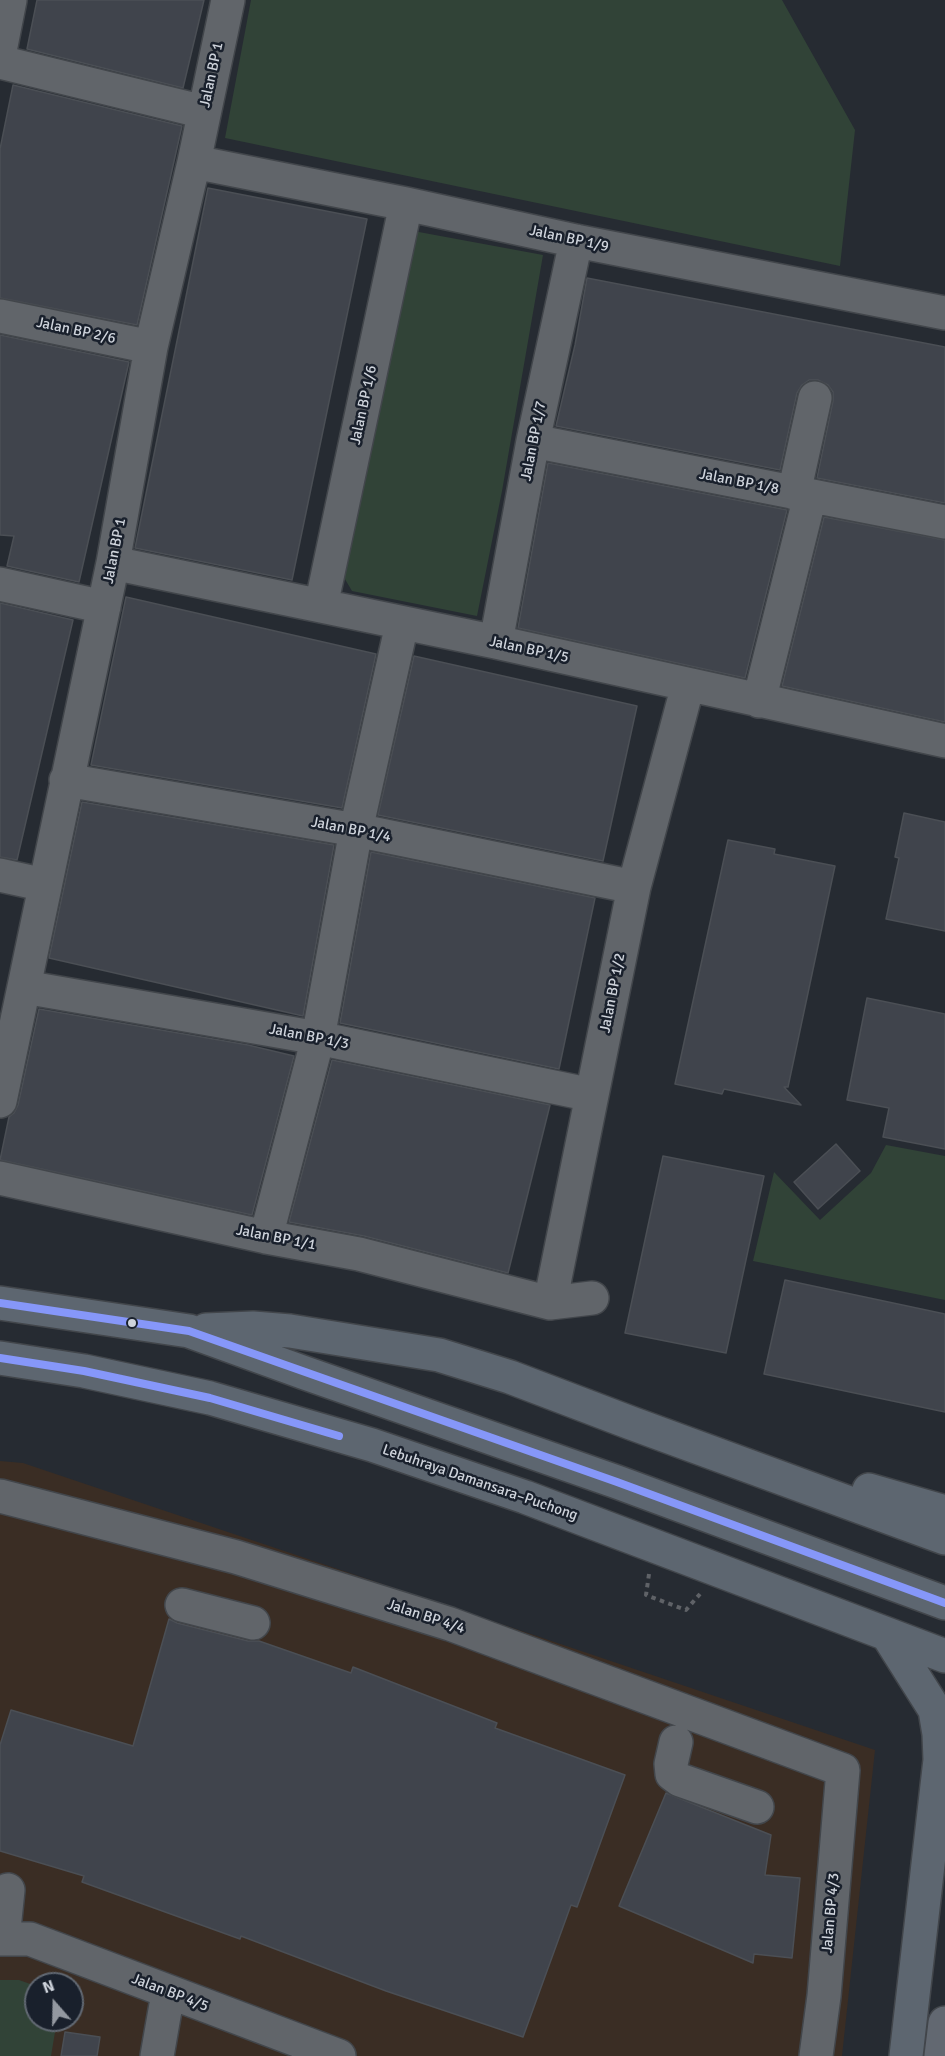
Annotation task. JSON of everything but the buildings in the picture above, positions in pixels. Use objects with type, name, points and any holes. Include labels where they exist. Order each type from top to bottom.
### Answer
[{"type":"highway","points":[[0,1303],[189,1331],[253,1328],[291,1331],[439,1355],[510,1377],[945,1539]]},
{"type":"highway","points":[[189,1331],[617,1482],[945,1603]]},
{"type":"highway","name":"Lebuhraya Damansara–Puchong","points":[[0,1358],[84,1371],[210,1398],[372,1445],[536,1501],[945,1656]]},
{"type":"highway","points":[[631,1423],[945,1512]]},
{"type":"highway","points":[[887,1634],[935,1710],[942,1754],[906,2056]]},
{"type":"main road","points":[[941,2056],[945,2023]]},
{"type":"street","points":[[0,51],[10,0]]},
{"type":"street","name":"Jalan BP 1","points":[[0,1101],[113,563],[151,347],[194,162],[228,0]]},
{"type":"street","points":[[0,62],[204,112]]},
{"type":"street","name":"Jalan BP 1/9","points":[[194,162],[406,204],[576,242],[945,314]]},
{"type":"street","name":"Jalan BP 1/6","points":[[321,606],[406,204]]},
{"type":"street","name":"Jalan BP 1/7","points":[[496,642],[532,441],[576,242]]},
{"type":"street","name":"Jalan BP 2/6","points":[[0,316],[151,347]]},
{"type":"street","points":[[759,701],[802,495],[815,398]]},
{"type":"street","name":"Jalan BP 1/8","points":[[532,441],[945,522]]},
{"type":"street","name":"Jalan BP 1/5","points":[[113,563],[496,642],[945,741]]},
{"type":"street","points":[[0,584],[104,607]]},
{"type":"street","points":[[266,1237],[318,1038],[356,830],[402,624]]},
{"type":"street","name":"Jalan BP 1/2","points":[[550,1303],[634,887],[688,685]]},
{"type":"street","name":"Jalan BP 1/4","points":[[66,780],[356,830],[634,887]]},
{"type":"street","points":[[0,875],[45,885]]},
{"type":"street","name":"Jalan BP 1/3","points":[[24,987],[318,1038],[592,1095]]},
{"type":"street","name":"Jalan BP 1/1","points":[[0,1178],[266,1237],[358,1254],[550,1303]]},
{"type":"street","points":[[550,1303],[592,1298]]},
{"type":"street","name":"Jalan BP 4/4","points":[[0,1496],[236,1557],[450,1624],[843,1770]]},
{"type":"street","points":[[182,1605],[253,1623]]},
{"type":"street","points":[[676,1742],[671,1764],[672,1774],[680,1780],[756,1807]]},
{"type":"street","name":"Jalan BP 4/3","points":[[816,2056],[824,1995],[843,1770]]},
{"type":"street","points":[[2,1939],[8,1890]]},
{"type":"street","name":"Jalan BP 4/5","points":[[2,1939],[30,1939],[339,2056]]},
{"type":"street","points":[[157,2056],[168,1993]]},
{"type":"shaded area","points":[[0,1461],[23,1463],[875,1750],[842,2056],[0,2056]]},
{"type":"green space","points":[[251,0],[782,0],[855,130],[840,266],[225,138]]},
{"type":"green space","points":[[408,230],[543,255],[502,491],[477,616],[352,591],[336,564]]},
{"type":"green space","points":[[886,1145],[945,1156],[945,1300],[753,1261],[774,1172],[820,1220],[871,1173]]},
{"type":"green space","points":[[0,1980],[19,1980],[24,1982],[24,2032],[55,2032],[51,2056],[0,2056]]},
{"type":"transit line","points":[[0,1303],[189,1331],[617,1482],[945,1603]]},
{"type":"transit line","points":[[0,1358],[84,1371],[210,1398],[339,1436]]}]
